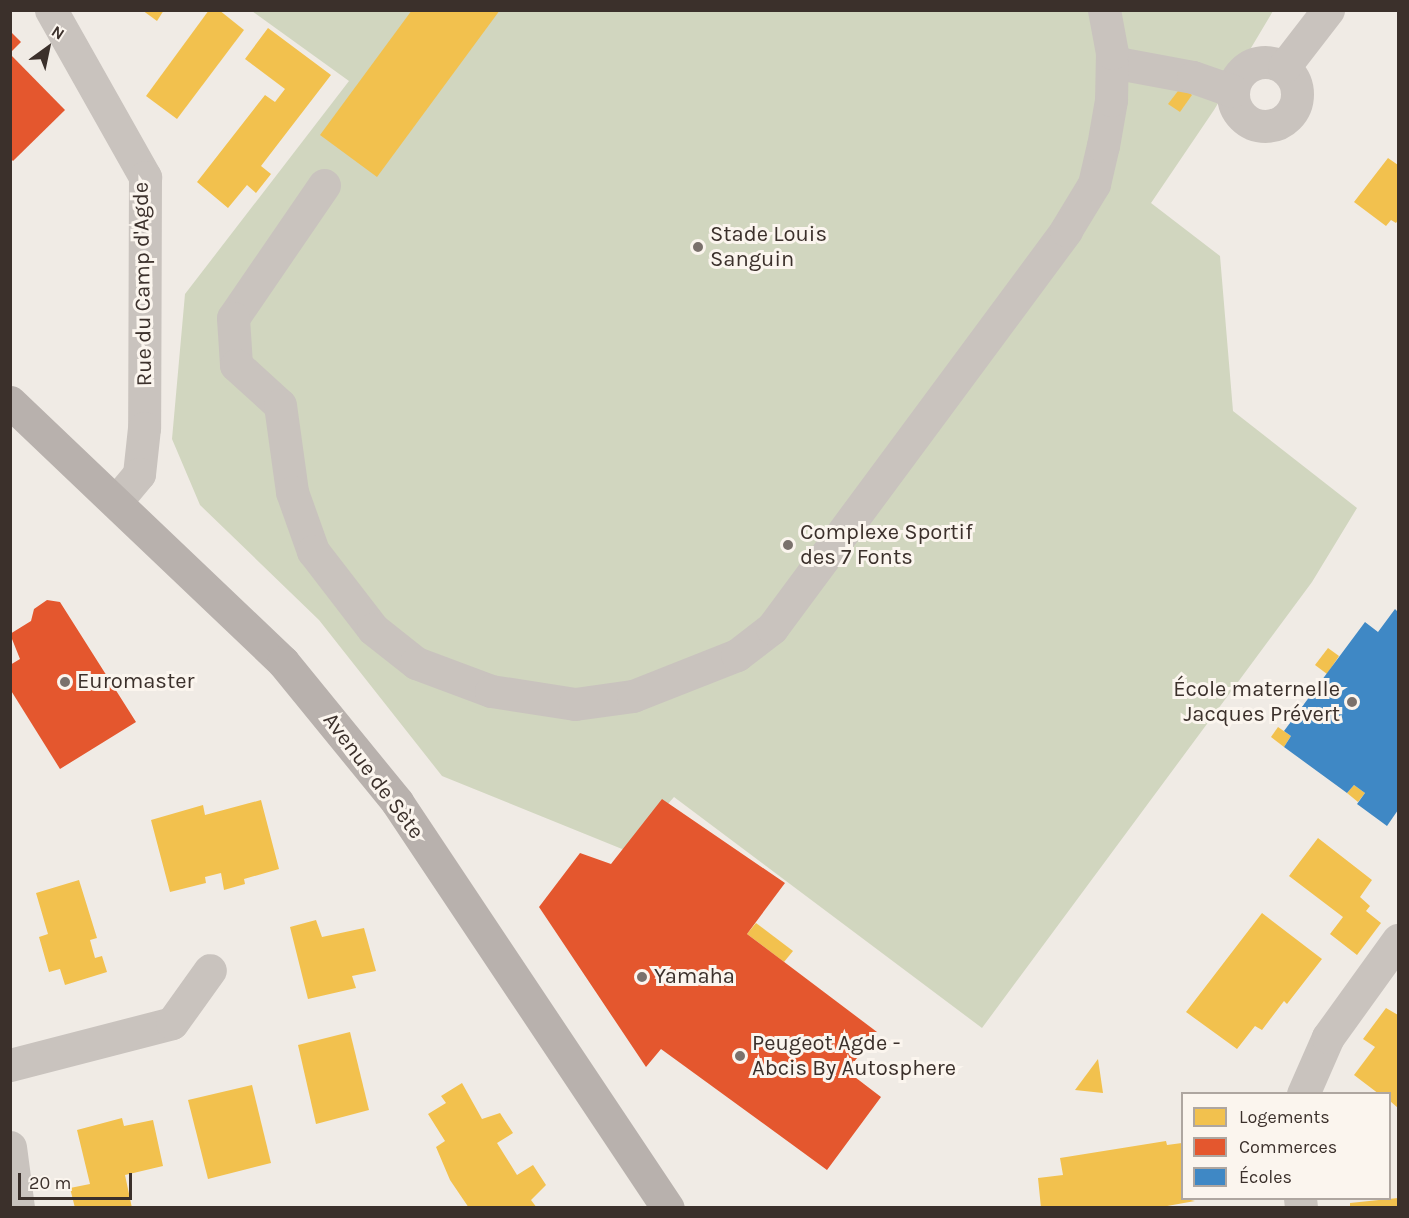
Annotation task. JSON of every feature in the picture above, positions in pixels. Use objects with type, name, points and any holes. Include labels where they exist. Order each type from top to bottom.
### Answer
[{"type":"main road","name":"Avenue de Sète","points":[[10,402],[117,500],[283,662],[397,802],[668,1208]]},
{"type":"street","name":"Rue du Camp d'Agde","points":[[51,10],[145,177],[144,428],[139,474],[117,500]]},
{"type":"street","points":[[324,185],[232,318],[236,365],[280,405],[292,492],[313,551],[373,629],[416,663],[502,693],[575,704],[633,696],[737,655],[772,628],[1077,211],[1094,184],[1103,146],[1112,62],[1104,10]]},
{"type":"street","points":[[1284,67],[1328,10]]},
{"type":"street","points":[[1112,62],[1193,77],[1233,91]]},
{"type":"street","points":[[1263,62],[1284,67],[1298,92],[1295,108],[1279,123],[1264,126],[1249,122],[1236,109],[1233,91],[1234,82],[1246,68],[1263,62]]},
{"type":"street","points":[[1304,1092],[1328,1037],[1398,940]]},
{"type":"street","points":[[10,1065],[172,1023],[210,970]]},
{"type":"street","points":[[10,1147],[18,1208]]},
{"type":"green space","name":"Complexe Sportif des 7 Fonts","points":[[252,11],[1273,11],[1214,110],[1151,203],[1220,256],[1233,411],[1357,508],[1312,582],[982,1028],[674,797],[627,851],[442,776],[319,620],[200,505],[172,439],[185,294],[349,81]]},
{"type":"building: Logements","points":[[142,10],[164,10],[157,21]]},
{"type":"building: Logements","points":[[209,10],[219,10],[244,30],[177,119],[146,96]]},
{"type":"building: Logements","points":[[412,10],[500,10],[377,177],[320,135]]},
{"type":"building: Logements","points":[[268,28],[331,75],[261,166],[271,174],[256,193],[247,185],[228,208],[197,182],[265,95],[275,102],[285,89],[245,59]]},
{"type":"building: Logements","points":[[1181,87],[1192,95],[1180,112],[1168,104]]},
{"type":"building: Logements","points":[[1388,158],[1398,165],[1398,220],[1396,223],[1391,220],[1386,226],[1354,202]]},
{"type":"building: Logements","points":[[1328,648],[1339,656],[1327,674],[1315,665]]},
{"type":"building: Logements","points":[[1278,727],[1291,736],[1284,747],[1271,737]]},
{"type":"building: Logements","points":[[1354,785],[1365,793],[1358,802],[1347,793]]},
{"type":"building: Logements","points":[[261,800],[279,869],[244,879],[245,884],[224,890],[221,873],[205,877],[206,883],[170,892],[151,820],[203,805],[205,815]]},
{"type":"building: Logements","points":[[1318,838],[1372,880],[1360,897],[1370,906],[1366,911],[1381,923],[1357,955],[1330,934],[1343,917],[1289,876]]},
{"type":"building: Logements","points":[[79,880],[97,938],[90,940],[95,958],[102,956],[107,972],[65,985],[60,969],[49,972],[39,937],[48,934],[36,893]]},
{"type":"building: Logements","points":[[1262,913],[1322,959],[1287,1004],[1284,1001],[1262,1030],[1255,1026],[1237,1049],[1186,1012]]},
{"type":"building: Logements","points":[[316,920],[322,937],[364,928],[376,971],[352,976],[356,988],[308,999],[290,927]]},
{"type":"building: Logements","points":[[756,923],[793,951],[784,962],[747,934]]},
{"type":"building: Logements","points":[[1386,1008],[1398,1015],[1398,1108],[1391,1102],[1391,1092],[1376,1092],[1354,1075],[1375,1047],[1363,1039]]},
{"type":"building: Logements","points":[[350,1032],[369,1110],[316,1124],[298,1045]]},
{"type":"building: Logements","points":[[1098,1059],[1103,1093],[1075,1090]]},
{"type":"building: Logements","points":[[462,1083],[482,1119],[500,1113],[513,1133],[497,1143],[517,1175],[533,1165],[546,1185],[531,1200],[537,1208],[469,1208],[450,1180],[436,1147],[445,1141],[428,1114],[446,1103],[441,1096]]},
{"type":"building: Logements","points":[[252,1085],[271,1163],[208,1179],[188,1100]]},
{"type":"building: Logements","points":[[122,1118],[124,1126],[153,1120],[163,1166],[125,1175],[132,1208],[75,1208],[70,1188],[90,1184],[77,1130]]},
{"type":"building: Logements","points":[[1166,1141],[1167,1145],[1181,1143],[1181,1200],[1195,1201],[1156,1208],[1041,1208],[1038,1178],[1063,1175],[1060,1158]]},
{"type":"building: Logements","points":[[1398,1198],[1398,1208],[1350,1208],[1350,1203]]},
{"type":"building: Commerces","points":[[10,31],[21,42],[10,53]]},
{"type":"building: Commerces","points":[[10,54],[65,110],[13,161],[10,158]]},
{"type":"building: Commerces","points":[[47,600],[60,602],[136,722],[60,769],[10,689],[10,665],[20,659],[10,634],[31,621],[34,609]]},
{"type":"building: Commerces","points":[[662,799],[785,883],[747,934],[877,1032],[847,1071],[881,1097],[827,1170],[661,1049],[646,1067],[539,907],[580,853],[611,864]]},
{"type":"building: Écoles","name":"École maternelle Jacques Prévert","points":[[1395,609],[1398,612],[1398,810],[1387,826],[1357,804],[1365,793],[1354,785],[1347,793],[1284,747],[1291,736],[1284,731],[1365,622],[1378,632]]},
{"type":"place","name":"Stade Louis Sanguin","points":[[698,247]]},
{"type":"place","name":"Complexe Sportif des 7 Fonts","points":[[788,545]]},
{"type":"place","name":"Euromaster","points":[[65,682]]},
{"type":"place","name":"École maternelle Jacques Prévert","points":[[1352,702]]},
{"type":"place","name":"Yamaha","points":[[642,977]]},
{"type":"place","name":"Peugeot Agde - Abcis By Autosphere","points":[[740,1056]]}]
